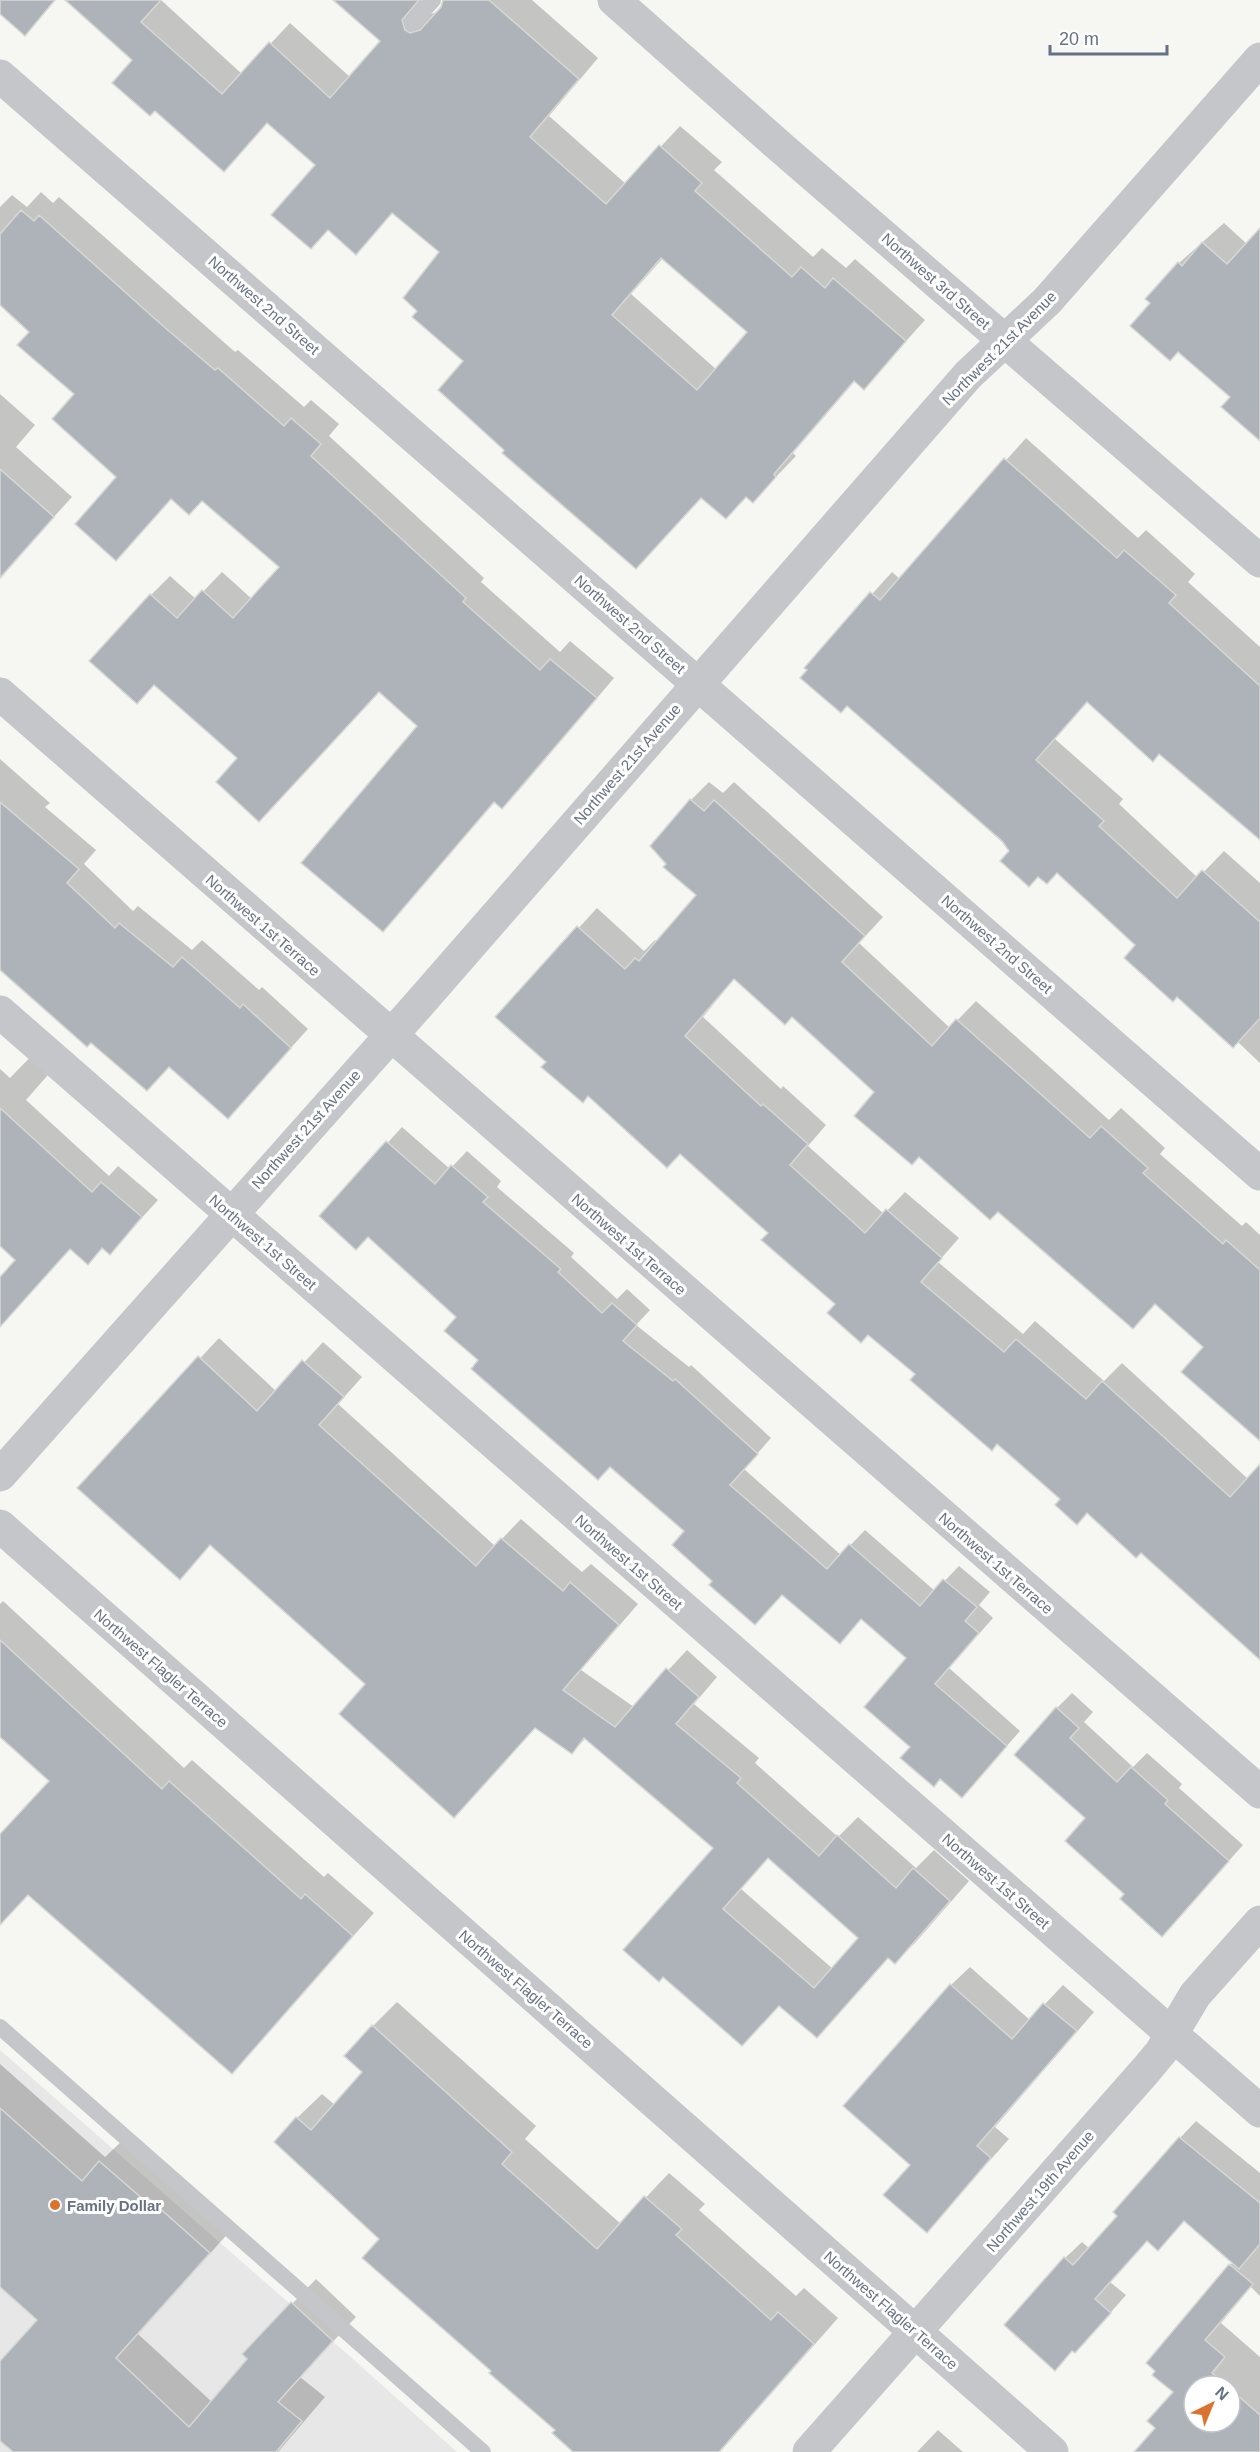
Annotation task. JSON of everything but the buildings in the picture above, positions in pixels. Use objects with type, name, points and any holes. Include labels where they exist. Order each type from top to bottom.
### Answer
[{"type":"street","name":"Northwest 3rd Street","points":[[614,0],[1260,561]]},
{"type":"street","name":"Northwest 21st Avenue","points":[[0,1475],[230,1213],[390,1036],[969,375],[1047,301],[1260,59]]},
{"type":"street","name":"Northwest 2nd Street","points":[[0,76],[1260,1173]]},
{"type":"street","name":"Northwest 1st Terrace","points":[[0,694],[1260,1792]]},
{"type":"street","name":"Northwest 1st Street","points":[[0,1012],[1260,2110]]},
{"type":"street","name":"Northwest Flagler Terrace","points":[[0,1526],[1052,2452]]},
{"type":"street","name":"Northwest 19th Avenue","points":[[809,2452],[1146,2070],[1195,1995],[1260,1922]]},
{"type":"lane","points":[[412,23],[433,0]]},
{"type":"lane","points":[[0,2027],[483,2452]]},
{"type":"shaded area","points":[[0,2050],[354,2360],[457,2452],[0,2452]]},
{"type":"place","name":"Family Dollar","points":[[55,2205]]}]
